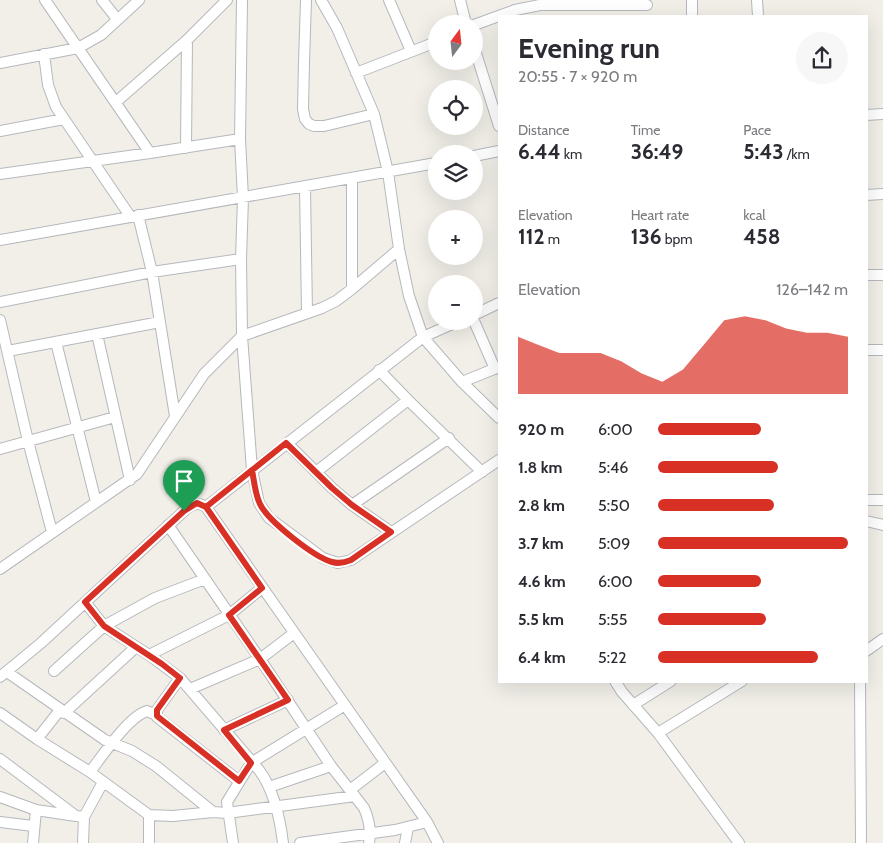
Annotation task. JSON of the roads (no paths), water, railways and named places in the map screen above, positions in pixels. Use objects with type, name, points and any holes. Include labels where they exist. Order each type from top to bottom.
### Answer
[{"type":"street","points":[[45,0],[150,154]]},
{"type":"street","points":[[102,0],[117,19]]},
{"type":"street","points":[[0,63],[78,48],[101,35],[139,0]]},
{"type":"street","points":[[116,102],[187,40],[227,0]]},
{"type":"street","points":[[242,0],[240,139],[243,198],[241,259],[242,336],[252,470],[259,503],[269,518],[323,558],[344,563],[498,461]]},
{"type":"street","points":[[306,0],[305,119],[314,126],[324,126],[374,114]]},
{"type":"street","points":[[321,0],[337,28],[374,114],[388,172],[399,249],[409,296],[423,337],[462,382],[498,417]]},
{"type":"street","points":[[389,0],[411,51]]},
{"type":"street","points":[[460,0],[464,15]]},
{"type":"street","points":[[692,0],[692,15]]},
{"type":"street","points":[[757,0],[758,15]]},
{"type":"street","points":[[506,15],[515,10],[556,3],[647,3]]},
{"type":"street","points":[[540,5],[542,15]]},
{"type":"street","points":[[483,23],[497,20]]},
{"type":"street","points":[[186,148],[187,40]]},
{"type":"street","points":[[356,73],[428,45]]},
{"type":"street","points":[[44,54],[50,96],[92,161],[134,216],[152,272],[175,416]]},
{"type":"street","points":[[481,70],[498,123]]},
{"type":"street","points":[[868,115],[883,114]]},
{"type":"street","points":[[0,131],[64,119]]},
{"type":"street","points":[[0,174],[150,154],[240,139]]},
{"type":"street","points":[[483,154],[498,151]]},
{"type":"street","points":[[0,240],[428,164]]},
{"type":"street","points":[[352,179],[352,289]]},
{"type":"street","points":[[306,187],[306,313]]},
{"type":"street","points":[[868,195],[883,194]]},
{"type":"street","points":[[0,569],[130,480],[144,465],[210,366],[242,336],[322,308],[352,289],[399,249]]},
{"type":"street","points":[[0,302],[152,272],[241,259]]},
{"type":"street","points":[[868,275],[883,275]]},
{"type":"street","points":[[483,311],[498,303]]},
{"type":"street","points":[[0,320],[28,441],[52,532]]},
{"type":"street","points":[[8,351],[160,322]]},
{"type":"street","points":[[206,507],[379,370],[423,337],[439,330]]},
{"type":"street","points":[[462,382],[497,368],[478,330]]},
{"type":"street","points":[[97,334],[130,480]]},
{"type":"street","points":[[56,342],[96,502]]},
{"type":"street","points":[[868,350],[883,350]]},
{"type":"street","points":[[379,370],[482,472]]},
{"type":"street","points":[[316,472],[408,400]]},
{"type":"street","points":[[0,448],[115,417]]},
{"type":"street","points":[[352,505],[449,438]]},
{"type":"street","points":[[286,443],[352,505],[391,532]]},
{"type":"street","points":[[868,500],[883,500]]},
{"type":"street","points":[[213,812],[140,756],[112,744],[3,675],[193,504],[199,503],[206,507],[427,822],[438,843]]},
{"type":"street","points":[[868,521],[883,525]]},
{"type":"street","points":[[168,526],[288,700],[331,766],[367,814],[369,838]]},
{"type":"street","points":[[54,671],[104,626],[155,598],[205,578]]},
{"type":"street","points":[[149,655],[229,615],[262,588]]},
{"type":"street","points":[[85,602],[104,626],[180,678],[264,776],[276,806],[283,843]]},
{"type":"street","points":[[190,689],[260,659],[294,633]]},
{"type":"street","points":[[868,650],[883,639]]},
{"type":"street","points":[[37,739],[62,711],[136,647]]},
{"type":"street","points":[[156,715],[157,710],[180,678]]},
{"type":"street","points":[[616,683],[658,733],[739,843]]},
{"type":"street","points":[[633,705],[668,683]]},
{"type":"street","points":[[658,733],[739,683]]},
{"type":"street","points":[[860,683],[861,843]]},
{"type":"street","points":[[224,730],[288,700]]},
{"type":"street","points":[[232,843],[227,813],[228,799],[251,763],[345,705]]},
{"type":"street","points":[[90,772],[137,715],[147,711],[156,715],[239,781]]},
{"type":"street","points":[[0,713],[90,772],[149,815],[173,816],[213,812],[227,813],[353,793],[385,763]]},
{"type":"street","points":[[0,759],[80,817]]},
{"type":"street","points":[[269,787],[331,766]]},
{"type":"street","points":[[83,843],[80,817],[103,782]]},
{"type":"street","points":[[0,796],[36,810],[80,817]]},
{"type":"street","points":[[33,843],[33,826],[36,810]]},
{"type":"street","points":[[149,815],[149,843]]},
{"type":"street","points":[[0,822],[33,826]]},
{"type":"street","points":[[300,843],[369,838],[427,822]]},
{"type":"street","points":[[405,843],[408,827]]}]
